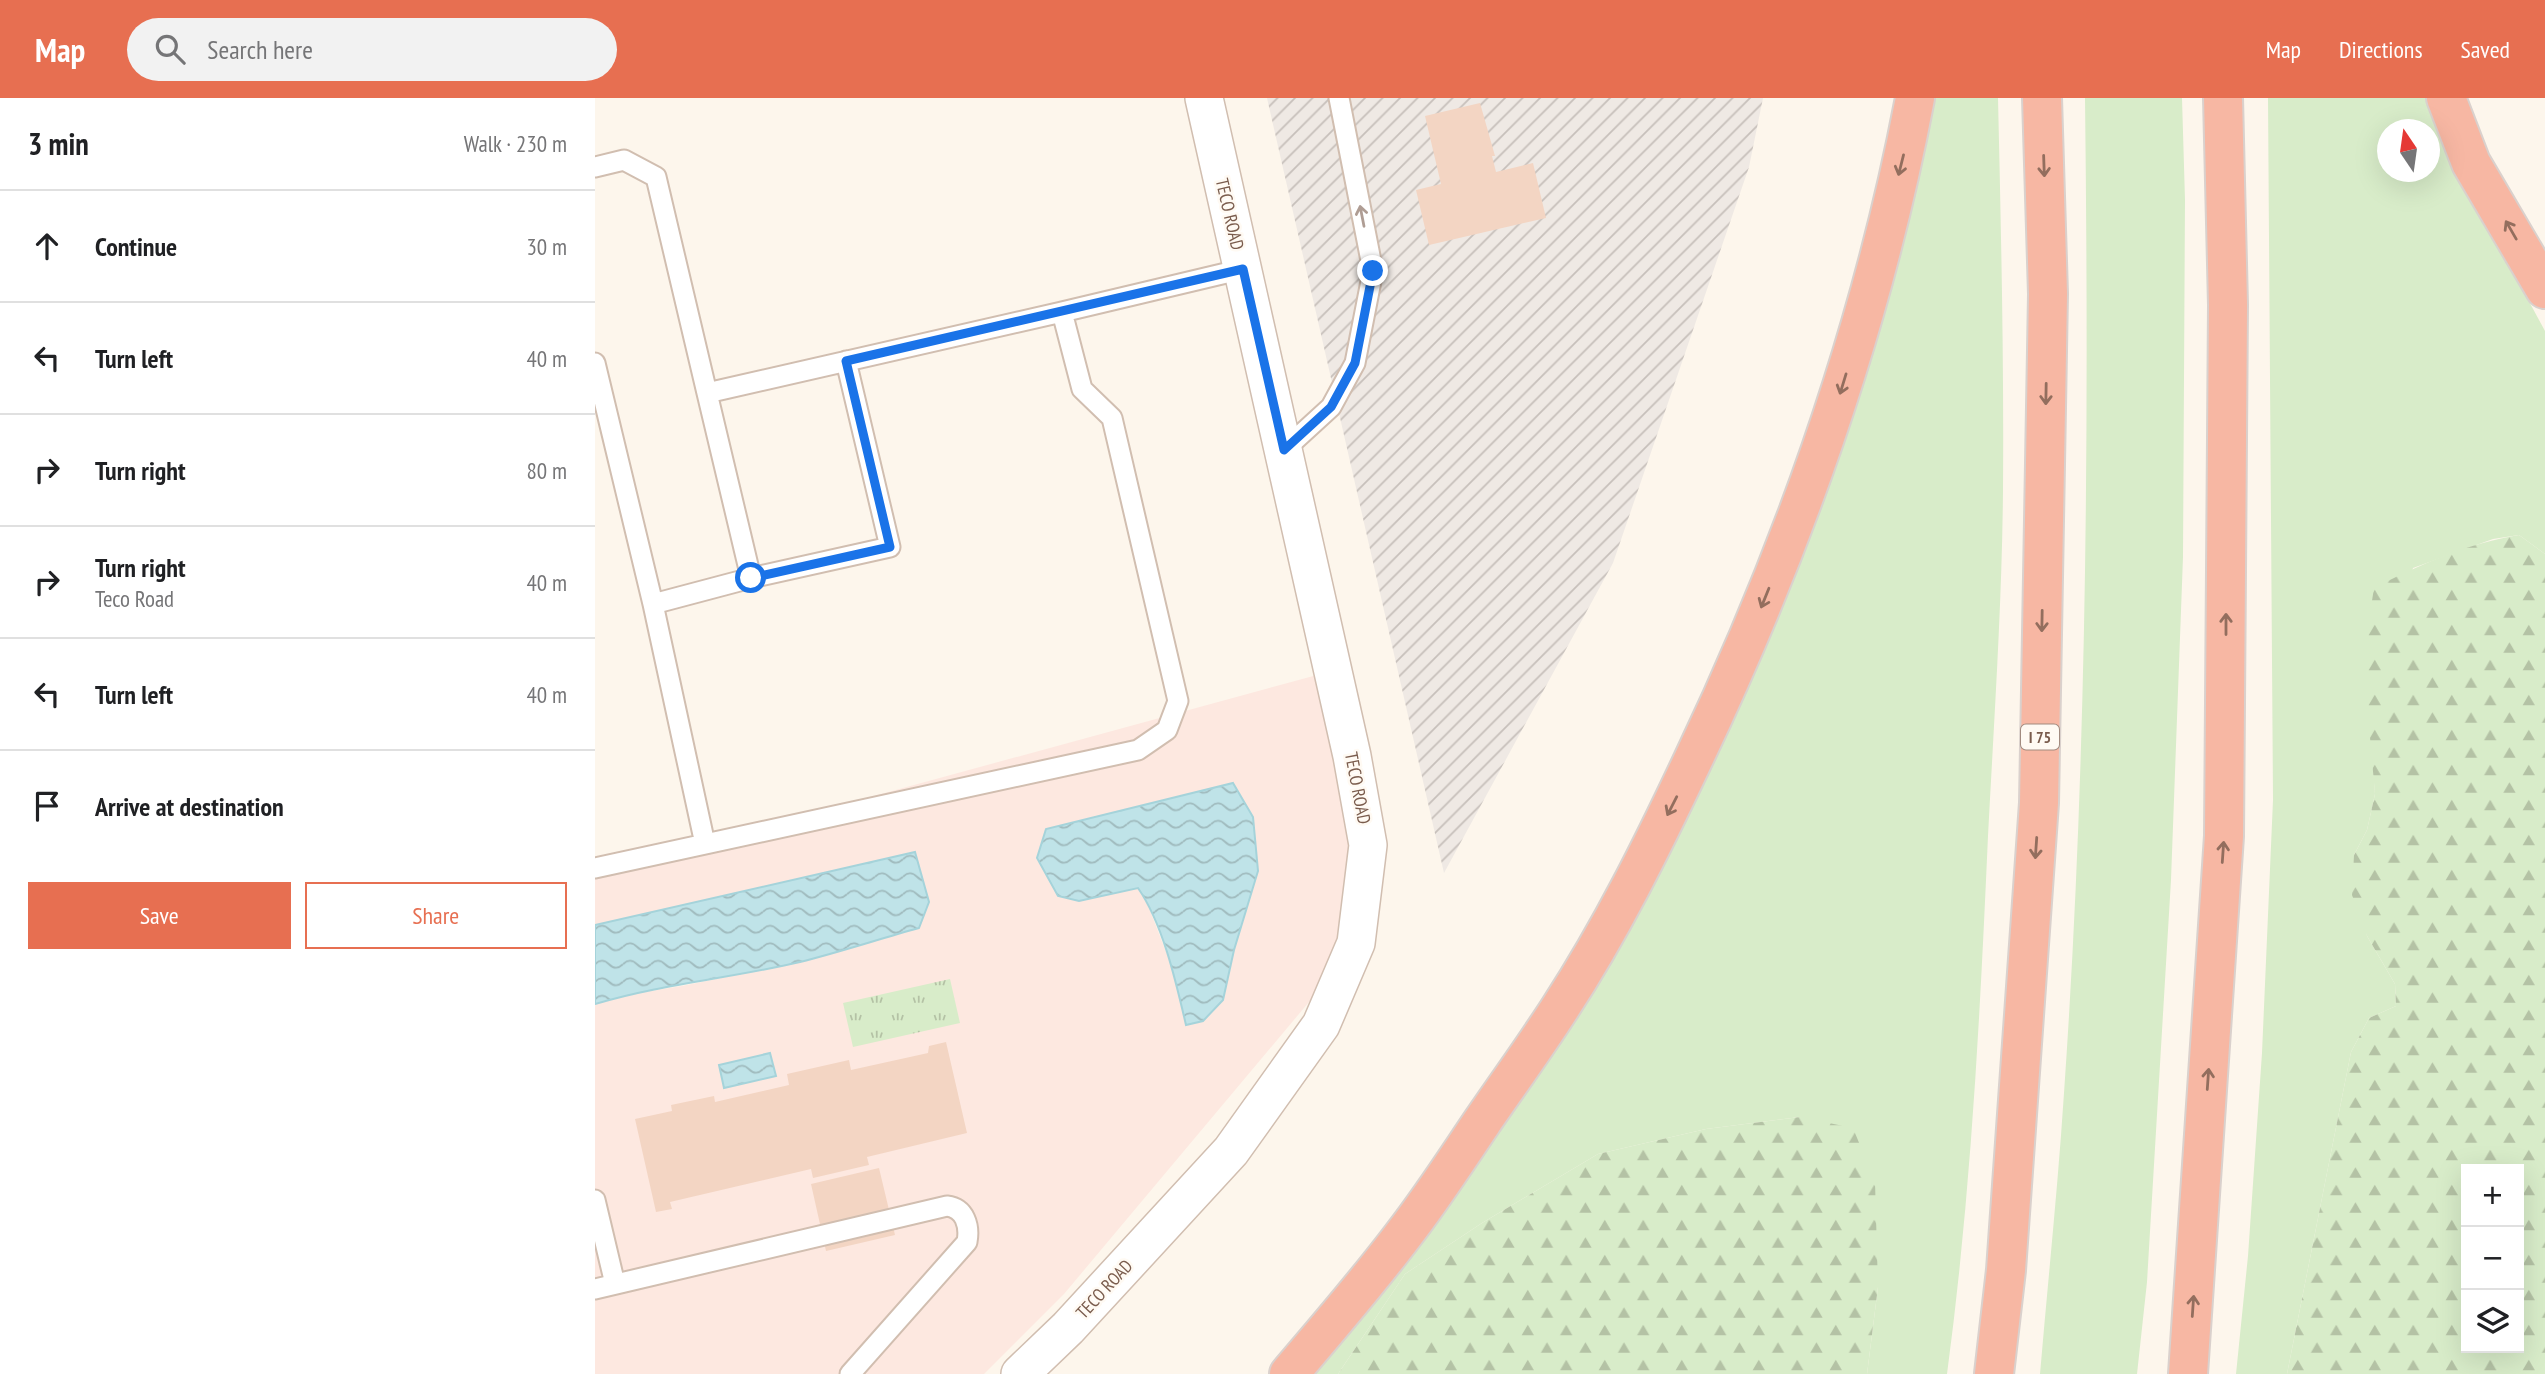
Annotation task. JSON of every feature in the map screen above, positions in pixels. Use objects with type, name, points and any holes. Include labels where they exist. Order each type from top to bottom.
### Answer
[{"type":"highway","points":[[1289,1374],[1404,1234],[1561,1007],[1621,905],[1674,800],[1736,670],[1831,424],[1864,312],[1916,98]]},
{"type":"highway","name":"I 75","points":[[1994,1374],[2007,1269],[2039,803],[2048,294],[2042,98]]},
{"type":"highway","points":[[2188,1374],[2224,836],[2228,305],[2223,98]]},
{"type":"highway","points":[[2446,98],[2471,163],[2545,289]]},
{"type":"street","name":"TECO ROAD","points":[[1020,1374],[1068,1328],[1231,1151],[1321,1025],[1356,943],[1368,845],[1352,756],[1204,98]]},
{"type":"lane","points":[[1284,450],[1331,407],[1355,363],[1373,271],[1339,98]]},
{"type":"lane","points":[[595,167],[624,160],[656,177],[751,578]]},
{"type":"lane","points":[[707,393],[1243,269]]},
{"type":"lane","points":[[595,868],[1138,750],[1167,730],[1178,701],[1112,418],[1082,389],[1062,312]]},
{"type":"lane","points":[[653,604],[751,578],[890,547],[846,361]]},
{"type":"lane","points":[[595,363],[653,604],[705,844]]},
{"type":"lane","points":[[595,1200],[615,1284]]},
{"type":"lane","points":[[595,1289],[954,1206],[961,1211],[966,1221],[969,1232],[967,1242],[849,1374]]},
{"type":"shaded area","points":[[1267,98],[1763,98],[1749,167],[1613,563],[1444,873]]},
{"type":"shaded area","points":[[1317,675],[1351,845],[1340,937],[1314,996],[1064,1294],[984,1374],[595,1374],[595,1004],[625,995],[800,962],[919,928],[915,852],[595,925],[595,872]],"holes":[[[1253,817],[1230,971],[1186,1024],[1173,970],[1146,900],[1138,887],[1079,901]]]},
{"type":"green space","points":[[1928,98],[1998,98],[2002,294],[2001,576],[1982,971],[1962,1240],[1947,1374],[1867,1374],[1878,1287],[1800,1117],[1706,1129],[1598,1154],[1482,1223],[1405,1274],[1338,1374],[1308,1374],[1653,874]]},
{"type":"green space","points":[[2085,98],[2182,98],[2185,200],[2183,557],[2171,880],[2147,1282],[2137,1374],[2040,1374],[2062,1128],[2078,844],[2085,596]]},
{"type":"green space","points":[[2268,98],[2431,98],[2498,244],[2545,331],[2545,554],[2519,535],[2493,539],[2413,568],[2371,730],[2375,794],[2367,830],[2354,855],[2367,936],[2395,984],[2396,1006],[2369,1018],[2351,1052],[2287,1374],[2236,1374],[2248,1256],[2262,1053],[2273,800]]},
{"type":"green space","points":[[2519,535],[2545,554],[2545,1374],[2287,1374],[2351,1052],[2369,1018],[2396,1006],[2395,984],[2367,936],[2352,895],[2354,855],[2367,830],[2375,794],[2363,658],[2374,588],[2408,571],[2481,543]]},
{"type":"green space","points":[[950,979],[960,1023],[853,1047],[843,1003]]},
{"type":"green space","points":[[1800,1117],[1853,1128],[1875,1182],[1878,1287],[1867,1374],[1338,1374],[1405,1274],[1482,1223],[1598,1154],[1706,1129]]},
{"type":"water","points":[[1233,783],[1253,817],[1258,871],[1234,950],[1223,1000],[1203,1021],[1186,1025],[1162,936],[1138,888],[1079,901],[1058,896],[1037,858],[1046,829]]},
{"type":"water","points":[[915,852],[929,902],[919,928],[800,962],[646,991],[595,1004],[595,925]]},
{"type":"water","points":[[770,1053],[776,1076],[724,1088],[719,1065]]},
{"type":"building","points":[[1480,103],[1495,156],[1492,156],[1496,172],[1533,163],[1546,218],[1429,245],[1416,190],[1441,184],[1425,116]]},
{"type":"building","points":[[946,1042],[967,1133],[867,1157],[869,1165],[813,1178],[811,1169],[670,1202],[672,1209],[656,1212],[635,1119],[672,1111],[671,1105],[714,1096],[715,1102],[789,1085],[787,1074],[849,1060],[851,1070],[928,1053],[929,1046]]},
{"type":"building","points":[[879,1168],[895,1235],[826,1251],[811,1184]]},
{"type":"route","points":[[751,578],[890,547],[846,361],[1243,269],[1284,450],[1331,407],[1355,363],[1373,271]]}]
